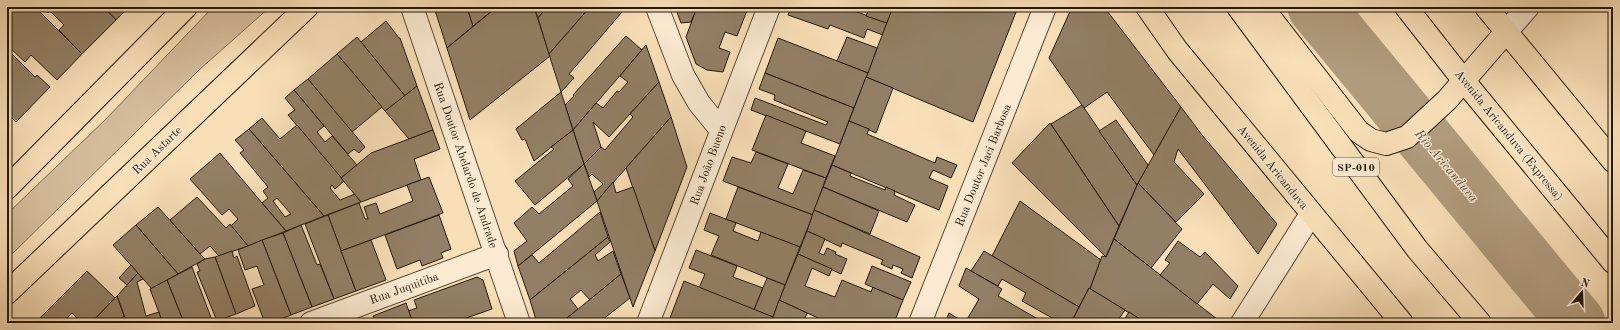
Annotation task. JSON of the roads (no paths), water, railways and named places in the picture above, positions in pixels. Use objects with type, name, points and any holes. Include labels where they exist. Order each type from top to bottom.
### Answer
[{"type":"main road","points":[[7,188],[186,7]]},
{"type":"main road","name":"Rua Astarte","points":[[7,293],[307,7]]},
{"type":"main road","name":"Avenida Aricanduva","points":[[1147,7],[1177,50],[1402,323]]},
{"type":"main road","name":"SP-010","points":[[1238,7],[1417,249],[1480,323]]},
{"type":"main road","points":[[1262,7],[1359,132],[1372,140],[1386,144],[1407,137],[1447,100],[1506,32]]},
{"type":"main road","name":"Avenida Aricanduva (Expressa)","points":[[1406,7],[1464,81],[1613,262]]},
{"type":"main road","points":[[1486,7],[1613,161]]},
{"type":"street","name":"Rua Doutor Abelardo de Andrade","points":[[412,7],[519,323]]},
{"type":"street","points":[[657,7],[682,75],[699,103],[721,130]]},
{"type":"street","name":"Rua João Bueno","points":[[648,323],[769,7]]},
{"type":"street","name":"Rua Doutor Jaci Barbosa","points":[[920,323],[1045,7]]},
{"type":"street","points":[[1506,32],[1528,7]]},
{"type":"street","points":[[1242,323],[1311,214]]},
{"type":"street","name":"Rua Juquitiba","points":[[311,323],[496,254]]},
{"type":"waterway","name":"Rio Aricanduva","points":[[1316,7],[1577,323]]}]
